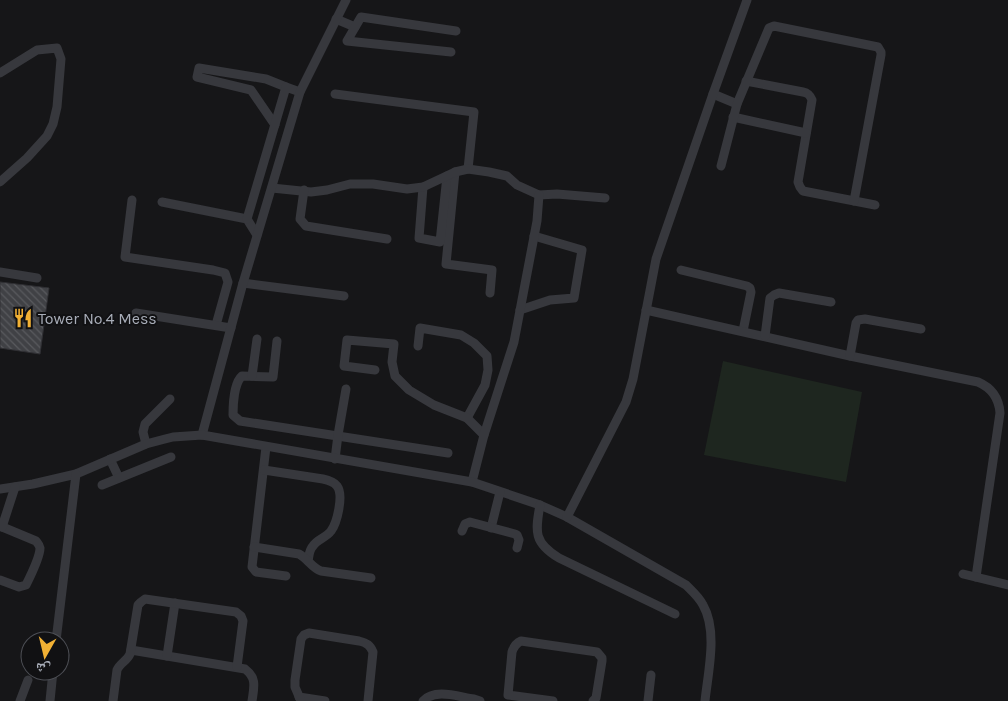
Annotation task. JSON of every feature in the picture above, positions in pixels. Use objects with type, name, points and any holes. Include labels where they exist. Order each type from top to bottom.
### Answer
[{"type":"lane","points":[[202,435],[243,283],[300,92],[346,0]]},
{"type":"lane","points":[[567,517],[626,402],[633,379],[656,259],[747,0]]},
{"type":"lane","points":[[452,52],[347,41],[361,17],[456,31]]},
{"type":"lane","points":[[336,19],[355,27]]},
{"type":"lane","points":[[721,166],[737,104],[768,30],[772,27],[875,46],[880,49],[881,55],[854,201]]},
{"type":"lane","points":[[0,73],[37,50],[57,48],[62,59],[57,107],[53,124],[47,136],[27,158],[0,182]]},
{"type":"lane","points":[[275,124],[251,90],[197,77],[199,68],[266,79],[300,92]]},
{"type":"lane","points":[[746,81],[808,93],[811,96],[812,100],[798,182],[803,191],[875,205]]},
{"type":"lane","points":[[257,235],[248,219],[286,88]]},
{"type":"lane","points":[[335,94],[474,112],[468,169]]},
{"type":"lane","points":[[713,94],[737,104]]},
{"type":"lane","points":[[733,117],[806,133]]},
{"type":"lane","points":[[272,188],[311,192],[350,184],[373,184],[407,189],[424,187],[451,174],[468,169],[507,176],[517,185],[539,195],[557,194],[604,198]]},
{"type":"lane","points":[[424,187],[419,238],[440,242],[451,174]]},
{"type":"lane","points":[[451,174],[446,264],[492,270],[490,293]]},
{"type":"lane","points":[[304,190],[300,219],[306,226],[387,239]]},
{"type":"lane","points":[[472,482],[484,435],[514,342],[537,220],[539,195]]},
{"type":"lane","points":[[132,200],[125,257],[225,273],[228,282],[216,325]]},
{"type":"lane","points":[[162,202],[248,219]]},
{"type":"lane","points":[[520,310],[550,300],[574,298],[582,250],[534,236]]},
{"type":"lane","points":[[681,270],[750,288],[751,292],[743,331]]},
{"type":"lane","points":[[0,272],[37,278]]},
{"type":"lane","points":[[243,283],[344,296]]},
{"type":"lane","points":[[765,336],[770,298],[774,294],[779,293],[831,302]]},
{"type":"lane","points":[[646,310],[850,356],[978,382],[988,387],[995,395],[1000,413],[976,577]]},
{"type":"lane","points":[[136,313],[231,328]]},
{"type":"lane","points":[[850,356],[858,320],[862,319],[921,329]]},
{"type":"lane","points":[[418,346],[420,328],[461,335],[474,343],[487,356],[488,370],[484,385],[467,418]]},
{"type":"lane","points":[[252,376],[257,339]]},
{"type":"lane","points":[[375,370],[344,366],[347,340],[394,344],[392,362],[394,376],[409,390],[434,405],[467,418],[484,435]]},
{"type":"lane","points":[[277,341],[273,377],[242,376],[238,380],[233,415],[240,420],[448,453]]},
{"type":"lane","points":[[335,459],[346,389]]},
{"type":"lane","points":[[146,444],[143,432],[145,424],[170,399]]},
{"type":"lane","points":[[0,489],[34,484],[76,474],[146,444],[173,437],[202,435],[472,482],[540,505],[567,517],[686,585],[696,594],[704,606],[711,632],[705,701]]},
{"type":"lane","points":[[266,447],[252,564],[256,572],[286,576]]},
{"type":"lane","points":[[102,485],[171,457]]},
{"type":"lane","points":[[110,459],[118,478]]},
{"type":"lane","points":[[264,470],[323,479],[331,481],[337,486],[340,493],[336,521],[329,533],[311,548],[308,561]]},
{"type":"lane","points":[[57,631],[76,474]]},
{"type":"lane","points":[[0,580],[19,588],[26,585],[40,549],[36,541],[1,526],[15,487]]},
{"type":"lane","points":[[491,528],[500,492]]},
{"type":"lane","points":[[540,505],[537,530],[540,542],[548,552],[675,614]]},
{"type":"lane","points":[[462,531],[465,524],[470,522],[517,535],[519,540],[516,548]]},
{"type":"lane","points":[[254,547],[299,554],[321,571],[371,578]]},
{"type":"lane","points":[[962,574],[1008,585]]},
{"type":"lane","points":[[113,701],[117,670],[120,664],[129,657],[138,605],[145,599],[236,612],[243,621],[237,667]]},
{"type":"lane","points":[[167,656],[175,603]]},
{"type":"lane","points":[[325,701],[300,699],[295,687],[301,639],[309,633],[365,642],[370,646],[373,652],[368,701]]},
{"type":"lane","points":[[553,701],[507,698],[513,647],[517,643],[521,641],[598,652],[602,661],[596,698],[593,701]]},
{"type":"lane","points":[[131,650],[245,669],[251,673],[254,680],[252,701]]},
{"type":"lane","points":[[648,701],[651,675]]},
{"type":"lane","points":[[20,701],[28,681]]},
{"type":"lane","points":[[50,701],[52,681]]},
{"type":"lane","points":[[424,701],[427,697],[435,694],[480,701]]},
{"type":"shaded area","points":[[723,361],[862,392],[846,482],[704,455]]},
{"type":"building","name":"Tower No.4 Mess","points":[[0,282],[49,288],[40,354],[0,348]]},
{"type":"place","name":"Tower No.4 Mess","points":[[23,318]]}]
